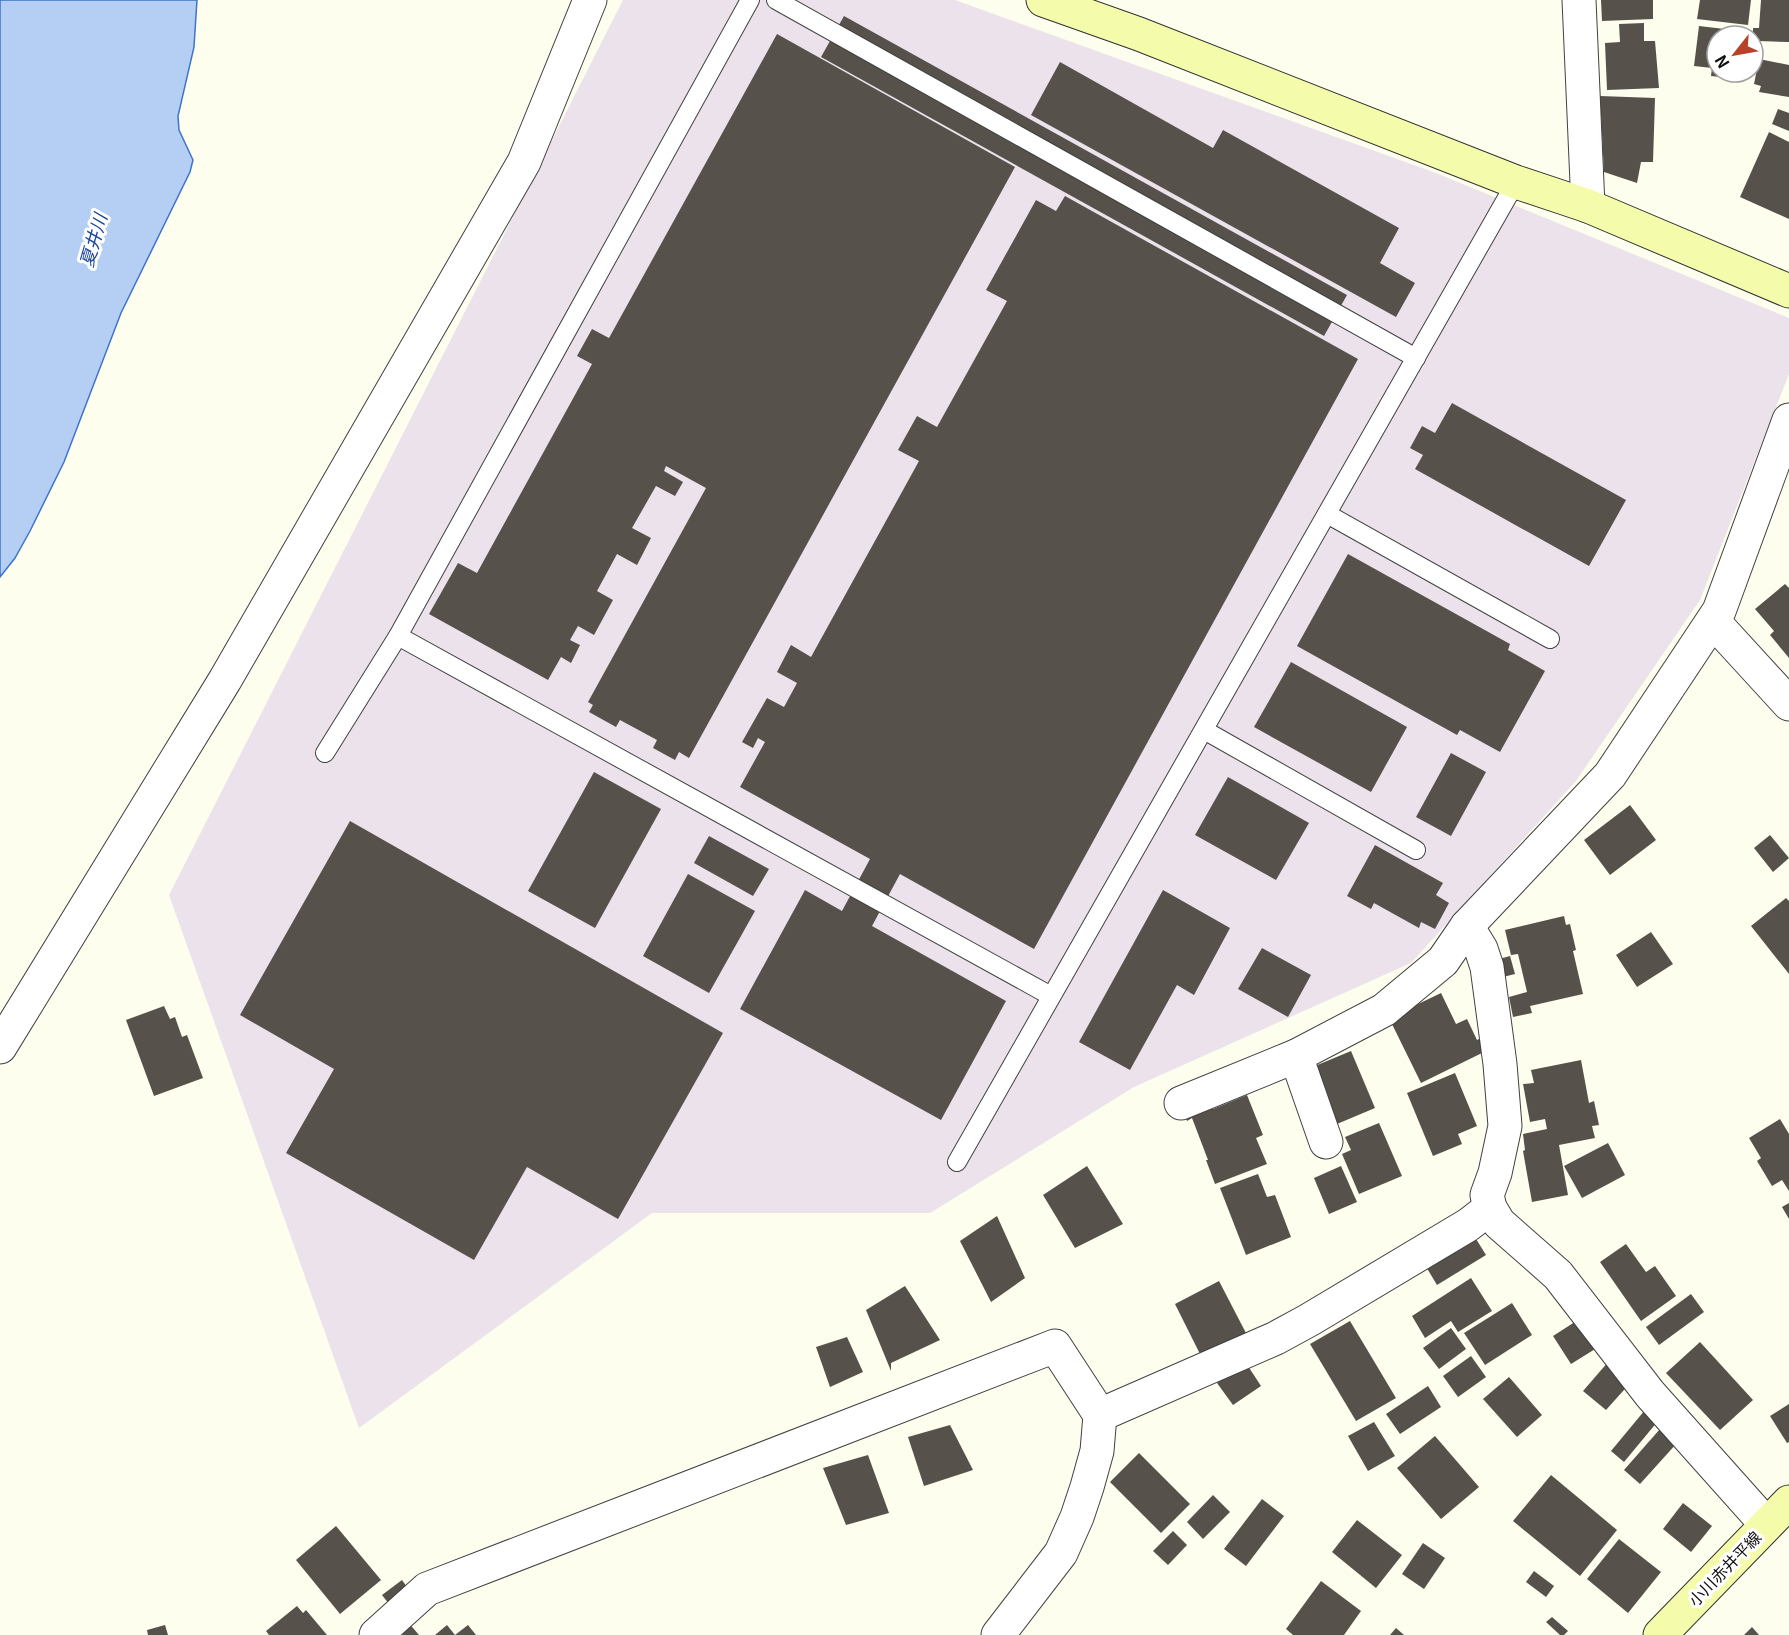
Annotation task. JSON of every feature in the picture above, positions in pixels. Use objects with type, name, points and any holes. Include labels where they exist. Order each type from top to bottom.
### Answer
[{"type":"street","points":[[0,1047],[225,680],[524,162],[590,0]]},
{"type":"street","points":[[1043,0],[1139,34],[1516,182],[1588,206],[1789,291]]},
{"type":"street","points":[[1579,0],[1588,206]]},
{"type":"street","points":[[1181,1102],[1296,1056],[1384,1010],[1443,961],[1467,926],[1610,775],[1719,611],[1789,420]]},
{"type":"street","points":[[1713,621],[1789,704]]},
{"type":"street","points":[[1467,926],[1481,949],[1487,967],[1500,1064],[1505,1126],[1495,1173],[1487,1195],[1490,1208],[1499,1223],[1558,1275],[1650,1394],[1766,1524]]},
{"type":"street","points":[[1296,1056],[1326,1142]]},
{"type":"street","points":[[1100,1415],[1276,1338],[1468,1225],[1490,1208]]},
{"type":"street","points":[[376,1635],[427,1589],[1055,1346],[1100,1415],[1097,1451],[1077,1517],[1061,1553],[998,1635]]},
{"type":"street","name":"小川赤井平線","points":[[1660,1635],[1789,1502]]},
{"type":"lane","points":[[325,753],[398,636],[750,0]]},
{"type":"lane","points":[[776,0],[1416,358]]},
{"type":"lane","points":[[957,1162],[1516,182]]},
{"type":"lane","points":[[1327,514],[1550,639]]},
{"type":"lane","points":[[398,636],[1051,996]]},
{"type":"lane","points":[[1204,730],[1416,850]]},
{"type":"shaded area","points":[[623,0],[955,0],[1436,173],[1789,318],[1789,374],[1700,600],[1576,781],[1411,963],[1134,1087],[930,1213],[652,1213],[359,1428],[169,895]]},
{"type":"water","name":"夏井川","points":[[0,0],[197,0],[194,47],[178,116],[179,130],[193,160],[190,172],[121,313],[64,462],[15,558],[0,577]]},
{"type":"building","points":[[1601,0],[1653,0],[1653,19],[1602,21]]},
{"type":"building","points":[[1700,0],[1751,0],[1748,24],[1697,19]]},
{"type":"building","points":[[1761,0],[1789,0],[1789,42],[1765,41],[1765,24],[1759,24]]},
{"type":"building","points":[[844,16],[1347,295],[1324,336],[821,57]]},
{"type":"building","points":[[1644,23],[1644,41],[1655,41],[1659,88],[1607,90],[1605,43],[1620,42],[1619,24]]},
{"type":"building","points":[[1699,26],[1705,27],[1705,67],[1694,66]]},
{"type":"building","points":[[777,34],[1015,167],[689,758],[679,752],[675,760],[653,748],[657,740],[620,720],[616,727],[589,712],[593,705],[588,702],[706,488],[666,466],[664,471],[683,482],[675,496],[656,486],[632,528],[651,538],[637,565],[617,554],[597,591],[613,600],[594,635],[578,626],[570,640],[580,645],[571,663],[561,657],[548,680],[429,614],[458,563],[477,573],[592,364],[577,356],[592,329],[609,338]]},
{"type":"building","points":[[1765,60],[1789,65],[1789,97],[1759,92],[1761,86],[1754,84],[1765,84]]},
{"type":"building","points":[[1060,62],[1213,148],[1223,130],[1399,228],[1380,263],[1415,283],[1396,317],[1031,115]]},
{"type":"building","points":[[1600,96],[1655,98],[1653,162],[1641,162],[1637,183],[1604,172]]},
{"type":"building","points":[[1778,109],[1789,113],[1789,131],[1772,124]]},
{"type":"building","points":[[1769,132],[1789,142],[1789,219],[1740,197]]},
{"type":"building","points":[[1065,196],[1358,359],[1034,949],[900,874],[872,926],[1006,1001],[941,1120],[740,1009],[805,890],[842,911],[870,859],[740,787],[765,742],[758,738],[753,748],[742,742],[767,698],[784,707],[797,683],[777,672],[791,645],[811,657],[919,461],[898,450],[917,416],[937,427],[1007,301],[986,290],[1036,200],[1056,211]]},
{"type":"building","points":[[1452,403],[1626,500],[1589,566],[1415,469],[1423,455],[1410,448],[1422,426],[1435,433]]},
{"type":"building","points":[[1348,554],[1510,644],[1508,650],[1545,671],[1500,752],[1460,730],[1457,735],[1297,646]]},
{"type":"building","points":[[1785,584],[1789,588],[1789,658],[1770,635],[1774,631],[1755,609]]},
{"type":"building","points":[[1291,662],[1407,727],[1371,792],[1254,727]]},
{"type":"building","points":[[1451,753],[1486,772],[1451,836],[1416,817]]},
{"type":"building","points":[[594,772],[661,809],[595,928],[528,891]]},
{"type":"building","points":[[1228,777],[1309,823],[1276,880],[1195,835]]},
{"type":"building","points":[[1630,805],[1656,840],[1610,875],[1584,840]]},
{"type":"building","points":[[350,821],[723,1033],[618,1219],[527,1167],[474,1260],[286,1153],[334,1069],[240,1015]]},
{"type":"building","points":[[1770,835],[1789,858],[1773,872],[1754,848]]},
{"type":"building","points":[[709,836],[769,869],[753,896],[694,863]]},
{"type":"building","points":[[1375,845],[1443,883],[1436,895],[1449,903],[1435,929],[1421,922],[1419,928],[1374,903],[1371,909],[1347,896]]},
{"type":"building","points":[[688,874],[755,911],[709,993],[643,956]]},
{"type":"building","points":[[1163,890],[1230,928],[1194,995],[1177,985],[1130,1070],[1079,1042]]},
{"type":"building","points":[[1786,898],[1789,901],[1789,974],[1751,926]]},
{"type":"building","points":[[1564,916],[1566,925],[1570,924],[1576,950],[1573,951],[1583,994],[1530,1006],[1532,1013],[1513,1017],[1509,997],[1527,992],[1518,954],[1511,955],[1505,930]]},
{"type":"building","points":[[1651,932],[1673,964],[1637,987],[1616,955]]},
{"type":"building","points":[[1262,948],[1311,975],[1288,1017],[1238,989]]},
{"type":"building","points":[[1510,956],[1515,974],[1503,977],[1499,959]]},
{"type":"building","points":[[1441,993],[1456,1024],[1467,1019],[1477,1040],[1485,1036],[1486,1051],[1421,1083],[1389,1018]]},
{"type":"building","points":[[164,1006],[170,1019],[175,1017],[182,1037],[187,1035],[203,1078],[154,1096],[126,1020]]},
{"type":"building","points":[[1351,1051],[1375,1108],[1337,1124],[1315,1066]]},
{"type":"building","points":[[1581,1060],[1589,1103],[1594,1101],[1599,1125],[1592,1126],[1595,1138],[1559,1145],[1568,1195],[1532,1202],[1523,1151],[1525,1150],[1523,1134],[1547,1129],[1545,1119],[1530,1122],[1523,1084],[1534,1083],[1531,1070]]},
{"type":"building","points":[[1455,1073],[1477,1126],[1458,1134],[1462,1144],[1433,1156],[1407,1093]]},
{"type":"building","points":[[1247,1095],[1263,1135],[1256,1138],[1267,1164],[1215,1184],[1192,1118],[1187,1121],[1183,1111],[1209,1100],[1213,1109]]},
{"type":"building","points":[[1780,1119],[1789,1134],[1789,1191],[1782,1180],[1772,1186],[1757,1161],[1761,1158],[1749,1138]]},
{"type":"building","points":[[1379,1123],[1402,1176],[1359,1194],[1342,1154],[1351,1150],[1345,1137]]},
{"type":"building","points":[[1608,1143],[1625,1175],[1582,1198],[1564,1166]]},
{"type":"building","points":[[1087,1166],[1123,1224],[1075,1248],[1043,1195]]},
{"type":"building","points":[[1341,1166],[1357,1202],[1329,1214],[1314,1178]]},
{"type":"building","points":[[1258,1174],[1267,1197],[1275,1195],[1291,1237],[1246,1255],[1220,1188]]},
{"type":"building","points":[[1789,1203],[1789,1219],[1782,1207]]},
{"type":"building","points":[[997,1216],[1025,1278],[991,1302],[960,1241]]},
{"type":"building","points":[[1473,1234],[1486,1255],[1437,1285],[1425,1265]]},
{"type":"building","points":[[1626,1244],[1646,1272],[1655,1266],[1676,1296],[1641,1321],[1600,1262]]},
{"type":"building","points":[[1471,1278],[1492,1311],[1458,1332],[1451,1321],[1425,1338],[1412,1316]]},
{"type":"building","points":[[1219,1281],[1247,1335],[1202,1358],[1175,1304]]},
{"type":"building","points":[[905,1286],[940,1340],[891,1363],[891,1371],[866,1310]]},
{"type":"building","points":[[1691,1294],[1704,1312],[1659,1345],[1646,1327]]},
{"type":"building","points":[[1512,1303],[1532,1335],[1485,1365],[1464,1333]]},
{"type":"building","points":[[1581,1318],[1600,1346],[1571,1364],[1553,1336]]},
{"type":"building","points":[[1350,1321],[1396,1398],[1356,1421],[1310,1344]]},
{"type":"building","points":[[1451,1328],[1466,1349],[1439,1369],[1423,1348]]},
{"type":"building","points":[[847,1337],[863,1372],[830,1387],[816,1347]]},
{"type":"building","points":[[1700,1342],[1753,1400],[1720,1430],[1666,1373]]},
{"type":"building","points":[[1471,1356],[1486,1377],[1458,1397],[1443,1376]]},
{"type":"building","points":[[1609,1361],[1632,1381],[1606,1410],[1583,1391]]},
{"type":"building","points":[[1246,1363],[1261,1386],[1233,1405],[1217,1383]]},
{"type":"building","points":[[1509,1377],[1542,1415],[1517,1437],[1483,1399]]},
{"type":"building","points":[[1428,1386],[1441,1407],[1400,1434],[1386,1414]]},
{"type":"building","points":[[1789,1404],[1789,1442],[1787,1443],[1770,1416]]},
{"type":"building","points":[[1645,1410],[1658,1421],[1624,1462],[1611,1451]]},
{"type":"building","points":[[1374,1422],[1395,1456],[1368,1471],[1348,1436]]},
{"type":"building","points":[[950,1425],[973,1470],[924,1486],[908,1437]]},
{"type":"building","points":[[1660,1429],[1677,1443],[1640,1484],[1624,1470]]},
{"type":"building","points":[[1435,1436],[1479,1487],[1441,1519],[1397,1468]]},
{"type":"building","points":[[1139,1453],[1190,1504],[1161,1533],[1110,1482]]},
{"type":"building","points":[[868,1455],[889,1513],[846,1525],[823,1468]]},
{"type":"building","points":[[1551,1475],[1617,1530],[1580,1576],[1513,1521]]},
{"type":"building","points":[[1213,1495],[1230,1512],[1203,1539],[1187,1522]]},
{"type":"building","points":[[1262,1499],[1284,1516],[1246,1566],[1224,1549]]},
{"type":"building","points":[[1683,1503],[1712,1526],[1691,1552],[1663,1529]]},
{"type":"building","points":[[1357,1520],[1402,1555],[1376,1588],[1332,1552]]},
{"type":"building","points":[[336,1526],[381,1580],[340,1614],[296,1560]]},
{"type":"building","points":[[1173,1531],[1187,1545],[1168,1565],[1153,1551]]},
{"type":"building","points":[[1619,1539],[1661,1572],[1628,1613],[1587,1579]]},
{"type":"building","points":[[1423,1543],[1445,1558],[1424,1589],[1402,1574]]},
{"type":"building","points":[[1534,1571],[1554,1586],[1546,1597],[1526,1582]]},
{"type":"building","points":[[402,1580],[409,1590],[389,1604],[382,1595]]},
{"type":"building","points":[[1321,1581],[1361,1611],[1344,1635],[1293,1635],[1286,1629]]},
{"type":"building","points":[[297,1606],[303,1613],[306,1610],[327,1635],[269,1635],[266,1631]]},
{"type":"building","points":[[1552,1617],[1568,1631],[1564,1635],[1560,1635],[1546,1622]]},
{"type":"building","points":[[407,1621],[419,1635],[403,1635],[398,1629]]},
{"type":"building","points":[[165,1625],[168,1635],[148,1635],[147,1630]]},
{"type":"building","points":[[447,1625],[455,1635],[435,1635]]},
{"type":"building","points":[[468,1625],[476,1635],[455,1635]]},
{"type":"building","points":[[1752,1627],[1759,1635],[1744,1635]]},
{"type":"building","points":[[1396,1628],[1404,1635],[1390,1635]]}]
